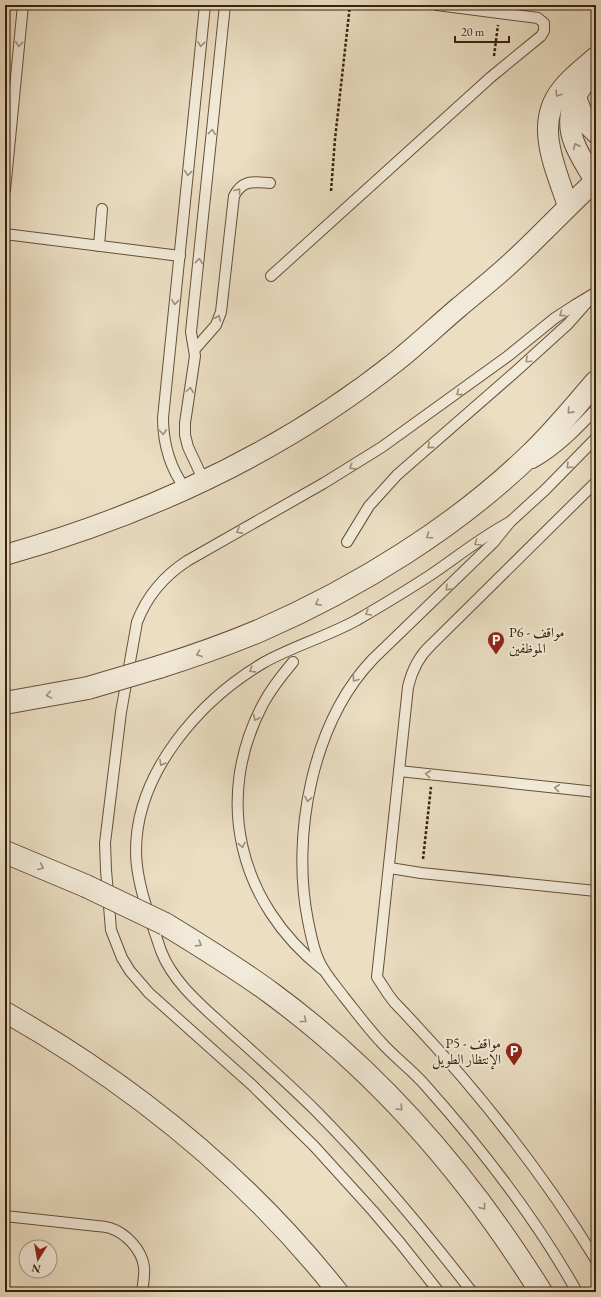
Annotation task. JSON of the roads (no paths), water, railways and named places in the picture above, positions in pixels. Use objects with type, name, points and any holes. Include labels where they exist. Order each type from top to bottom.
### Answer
[{"type":"street","points":[[568,206],[550,150],[548,137],[549,118],[555,100],[561,90],[596,57]]},
{"type":"street","points":[[5,556],[64,538],[114,520],[186,490],[239,463],[304,425],[343,400],[386,369],[514,260],[596,180],[574,142],[571,119],[576,97],[583,83],[596,71]]},
{"type":"street","points":[[576,97],[585,122],[596,133]]},
{"type":"street","points":[[5,703],[88,688],[207,651],[261,630],[300,612],[357,582],[388,563],[448,522],[504,478],[531,454],[596,382]]},
{"type":"street","points":[[5,852],[86,886],[166,924],[220,957],[272,994],[322,1034],[369,1076],[414,1122],[456,1170],[494,1221],[541,1292]]},
{"type":"street","points":[[5,1012],[56,1042],[131,1093],[212,1158],[251,1194],[288,1232],[338,1292]]},
{"type":"lane","points":[[5,190],[23,5]]},
{"type":"lane","points":[[186,490],[176,476],[170,461],[164,440],[163,429],[205,5]]},
{"type":"lane","points":[[204,481],[188,447],[185,435],[185,423],[194,363],[195,349],[192,332],[225,5]]},
{"type":"lane","points":[[271,276],[500,70],[541,36],[545,28],[544,23],[538,18],[438,5]]},
{"type":"lane","points":[[195,349],[216,325],[220,317],[234,196],[240,187],[245,184],[256,182],[270,183]]},
{"type":"lane","points":[[99,246],[102,209]]},
{"type":"lane","points":[[5,234],[180,256]]},
{"type":"lane","points":[[347,542],[369,506],[388,485],[568,324],[596,293]]},
{"type":"lane","points":[[439,1292],[401,1244],[319,1152],[257,1090],[149,994],[122,958],[111,930],[105,856],[106,836],[121,712],[137,622],[152,594],[167,576],[187,561],[324,483],[382,447],[508,356],[555,318],[596,293]]},
{"type":"lane","points":[[504,478],[531,465],[561,444],[578,429],[596,408]]},
{"type":"lane","points":[[325,972],[314,948],[306,913],[302,883],[302,854],[306,817],[313,777],[325,739],[340,703],[360,672],[493,544],[510,522],[545,490],[596,438]]},
{"type":"lane","points":[[596,482],[426,649],[416,663],[411,674],[408,687],[378,977],[394,1002],[455,1069],[510,1134],[596,1260]]},
{"type":"lane","points":[[472,1292],[416,1222],[351,1148],[318,1113],[208,1012],[171,971],[165,962],[161,951],[140,881],[136,851],[137,832],[141,814],[153,778],[167,754],[184,731],[202,710],[219,694],[242,676],[285,651],[336,631],[362,617],[429,576],[510,522]]},
{"type":"lane","points":[[293,662],[263,703],[253,725],[245,749],[240,774],[238,799],[239,824],[243,849],[250,873],[272,918],[287,938],[305,956],[325,972],[380,1042],[423,1083],[468,1134],[486,1157],[545,1238],[577,1292]]},
{"type":"lane","points":[[399,771],[596,792]]},
{"type":"lane","points":[[390,868],[421,873],[596,892]]},
{"type":"lane","points":[[5,1216],[98,1226],[111,1228],[123,1234],[133,1243],[140,1254],[144,1267],[142,1292]]},
{"type":"place","name":"P6 - مواقف الموظفين","points":[[496,655]]},
{"type":"place","name":"P5 - مواقف الإنتظار الطويل","points":[[514,1066]]}]
